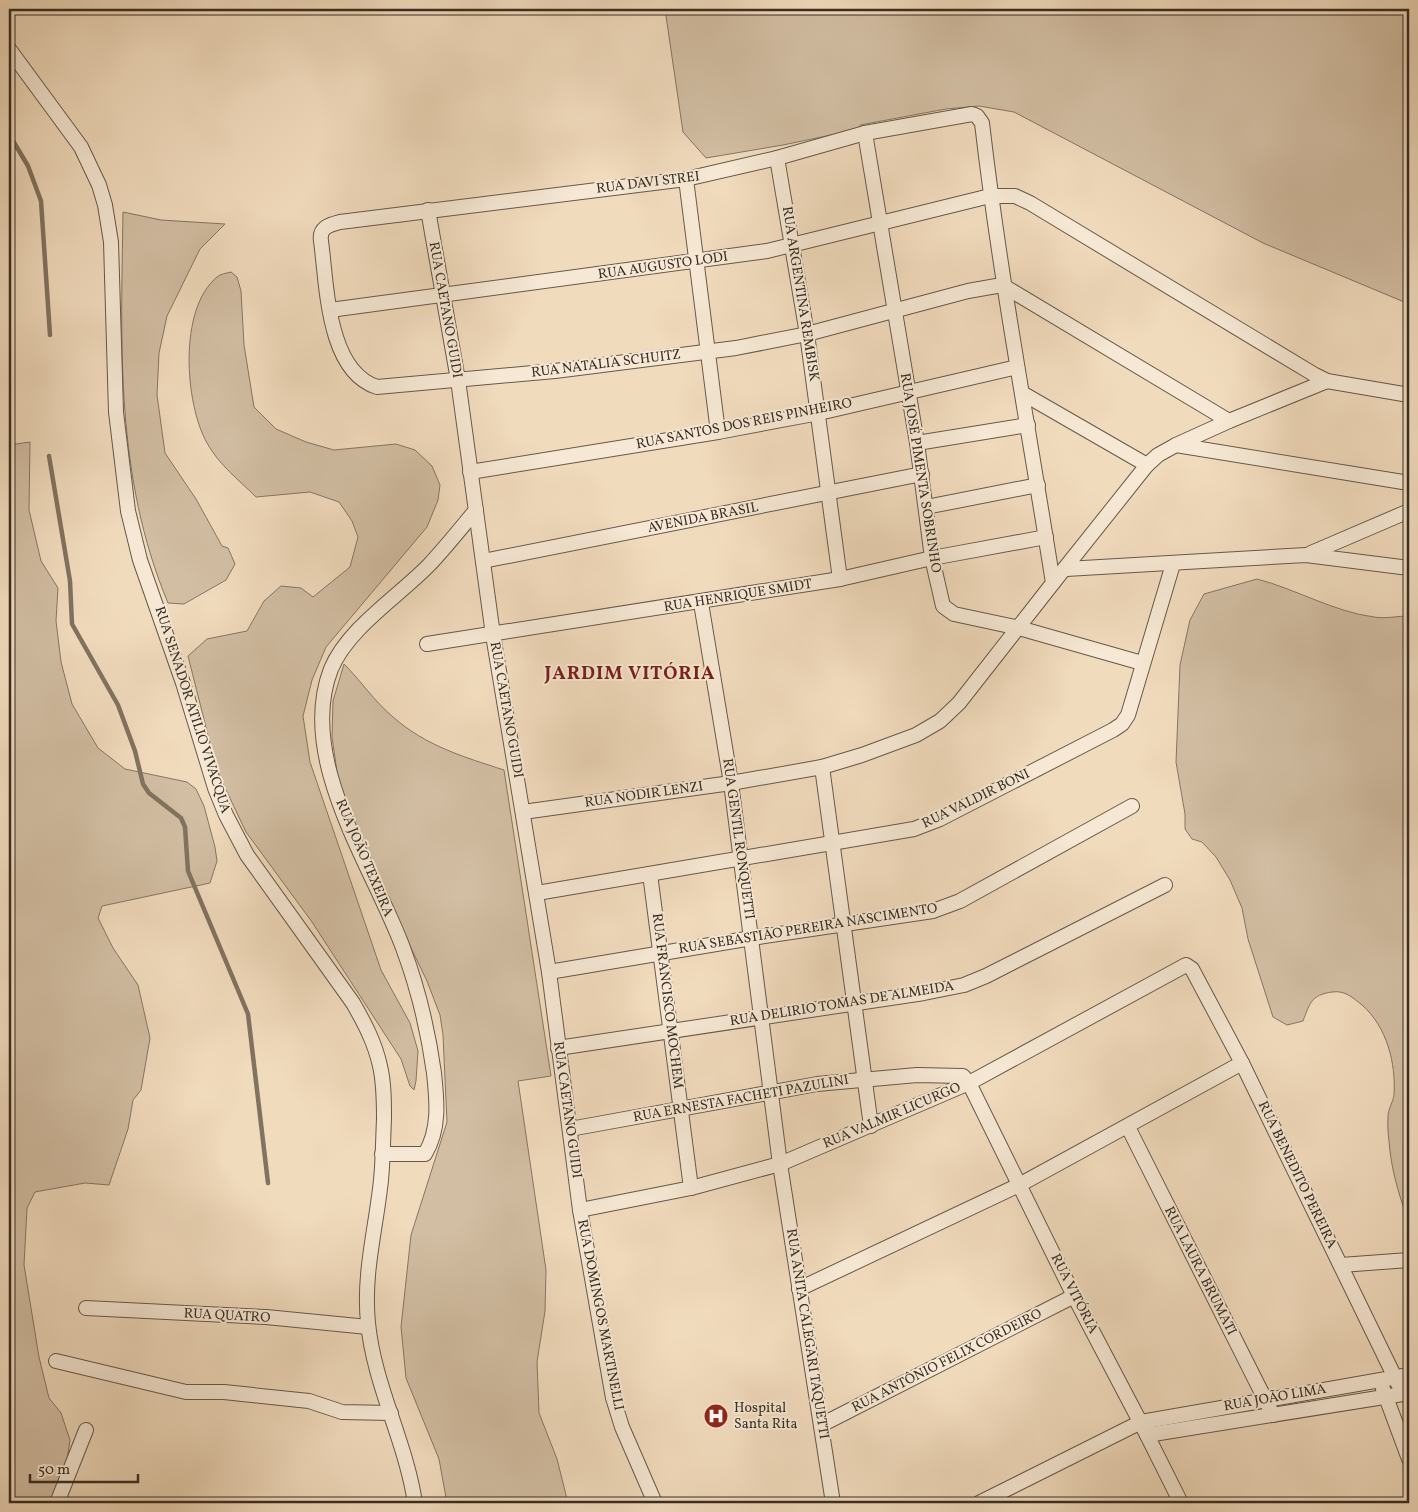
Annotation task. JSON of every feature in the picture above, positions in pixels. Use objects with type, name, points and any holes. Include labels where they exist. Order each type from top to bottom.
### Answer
[{"type":"street","name":"RUA SENADOR ATILIO VIVACQUA","points":[[9,49],[71,132],[99,184],[112,242],[116,412],[128,511],[134,538],[180,674],[208,768],[226,815],[247,855],[353,1003],[371,1036],[381,1068],[384,1092],[381,1181],[368,1260],[368,1327],[391,1413],[408,1466],[415,1503]]},
{"type":"street","name":"RUA DAVI STREI","points":[[321,232],[324,227],[340,222],[686,179],[777,158],[865,133],[972,114],[977,116],[982,123],[990,196]]},
{"type":"street","name":"RUA JOSÉ PIMENTA SOBRINHO","points":[[865,133],[922,474],[932,558],[939,598],[947,611],[1019,628],[1142,663]]},
{"type":"street","name":"RUA ARGENTINA REMBISK","points":[[777,158],[807,334],[840,579]]},
{"type":"street","points":[[686,179],[698,261],[718,432]]},
{"type":"street","name":"RUA AUGUSTO LODI","points":[[330,310],[698,261],[793,246],[990,196],[1015,196],[1030,203],[1304,370],[1327,381],[1409,395]]},
{"type":"street","points":[[990,196],[1002,285],[1028,425],[1053,583]]},
{"type":"street","name":"RUA CAETANO GUIDI","points":[[428,210],[441,295],[458,380],[494,635],[537,893],[580,1210]]},
{"type":"street","name":"RUA NATALIA SCHUITZ","points":[[321,232],[330,310],[337,342],[357,376],[369,385],[384,388],[708,352],[807,334],[984,287],[1002,285]]},
{"type":"street","points":[[1002,285],[1229,421]]},
{"type":"street","name":"RUA SANTOS DOS REIS PINHEIRO","points":[[470,472],[718,432],[818,413],[908,390],[1017,367]]},
{"type":"street","name":"RUA NODIR LENZI","points":[[524,812],[731,784],[822,767],[862,756],[916,735],[940,721],[959,702],[1147,465],[1158,455],[1229,421],[1327,381]]},
{"type":"street","points":[[1022,393],[1147,465]]},
{"type":"street","points":[[917,443],[1028,425]]},
{"type":"street","points":[[1176,446],[1409,483]]},
{"type":"street","name":"AVENIDA BRASIL","points":[[483,560],[828,494],[922,474]]},
{"type":"street","points":[[926,507],[1038,485]]},
{"type":"street","name":"RUA JOÃO TEXEIRA","points":[[382,1154],[425,1154],[430,1145],[436,1122],[436,1089],[423,1014],[403,948],[344,818],[332,779],[325,744],[323,717],[326,686],[335,660],[347,644],[430,564],[476,510]]},
{"type":"street","points":[[1306,555],[1409,512]]},
{"type":"street","name":"RUA HENRIQUE SMIDT","points":[[427,644],[701,603],[840,579],[932,558],[1046,537]]},
{"type":"street","points":[[1066,569],[1306,555],[1409,568]]},
{"type":"street","name":"RUA VALDIR BONI","points":[[537,893],[896,833],[926,825],[1113,730],[1122,724],[1128,715],[1173,564]]},
{"type":"street","name":"RUA GENTIL RONQUETTI","points":[[701,603],[731,784],[763,1017],[780,1164]]},
{"type":"street","points":[[822,767],[871,1126]]},
{"type":"street","name":"RUA SEBASTIÃO PEREIRA NASCIMENTO","points":[[549,972],[752,938],[917,914],[951,905],[1132,806]]},
{"type":"street","name":"RUA FRANCISCO MOCHEM","points":[[650,874],[691,1188]]},
{"type":"street","name":"RUA DELIRIO TOMAS DE ALMEIDA","points":[[558,1048],[944,990],[986,976],[1165,885]]},
{"type":"street","name":"RUA BENEDITO PEREIRA","points":[[1182,966],[1188,966],[1192,969],[1242,1064],[1342,1265],[1403,1376],[1406,1394]]},
{"type":"street","name":"RUA VALMIR LICURGO","points":[[580,1210],[691,1188],[780,1164],[969,1083],[1182,966]]},
{"type":"street","points":[[799,1289],[1020,1185],[1242,1064]]},
{"type":"street","name":"RUA ERNESTA FACHETI PAZULINI","points":[[570,1129],[772,1091],[864,1079],[952,1074],[962,1076],[969,1083]]},
{"type":"street","name":"RUA VITÓRIA","points":[[969,1083],[1074,1296],[1141,1422],[1181,1503]]},
{"type":"street","name":"RUA LAURA BRUMATI","points":[[1128,1127],[1273,1415]]},
{"type":"street","name":"RUA ANITA CALEGARI TAQUETTI","points":[[780,1164],[833,1503]]},
{"type":"street","name":"RUA DOMINGOS MARTINELLI","points":[[580,1210],[616,1411],[655,1503]]},
{"type":"street","points":[[1342,1265],[1409,1260]]},
{"type":"street","name":"RUA ANTÔNIO FELIX CORDEIRO","points":[[821,1425],[1074,1296]]},
{"type":"street","name":"RUA QUATRO","points":[[86,1308],[266,1317],[368,1327]]},
{"type":"street","points":[[56,1362],[186,1392],[224,1392],[309,1401],[342,1412],[391,1413]]},
{"type":"street","name":"RUA JOÃO LIMA","points":[[979,1503],[1141,1422],[1403,1376]]},
{"type":"street","points":[[1380,1380],[1409,1459]]},
{"type":"street","name":"RUA JOÃO LIMA","points":[[1147,1435],[1406,1394]]},
{"type":"street","points":[[57,1503],[86,1430]]},
{"type":"shaded area","points":[[665,9],[1409,9],[1409,304],[1263,243],[1014,112],[979,106],[946,109],[860,125],[860,129],[783,145],[706,158],[683,132]]},
{"type":"shaded area","points":[[123,212],[161,220],[225,224],[200,249],[167,316],[159,353],[157,395],[165,453],[196,499],[222,546],[228,548],[235,564],[226,580],[184,604],[168,603],[151,555],[138,507],[130,459],[122,361]]},
{"type":"shaded area","points":[[231,272],[237,277],[241,291],[244,345],[254,407],[276,429],[306,442],[334,450],[396,444],[415,450],[432,466],[440,485],[438,500],[427,527],[326,647],[312,680],[303,716],[310,762],[381,970],[410,1023],[418,1051],[414,1090],[410,1086],[401,1059],[312,922],[246,832],[217,771],[188,656],[207,639],[247,631],[264,601],[281,586],[301,588],[313,597],[350,567],[358,537],[352,521],[339,502],[310,492],[256,497],[223,465],[207,443],[194,405],[190,382],[189,357],[191,333],[196,311],[204,292],[218,276]]},
{"type":"shaded area","points":[[30,442],[29,510],[41,561],[58,588],[56,621],[61,662],[72,704],[98,748],[125,769],[187,782],[196,789],[204,806],[217,861],[210,883],[102,906],[98,918],[113,948],[138,985],[150,1038],[141,1090],[133,1100],[128,1129],[109,1185],[85,1183],[35,1192],[27,1208],[24,1265],[39,1357],[49,1398],[61,1413],[70,1440],[66,1467],[53,1503],[9,1503],[9,445]]},
{"type":"shaded area","points":[[1257,579],[1359,614],[1383,618],[1409,616],[1409,1224],[1391,1161],[1388,1114],[1394,1095],[1393,1071],[1388,1046],[1378,1024],[1362,1005],[1345,993],[1337,992],[1325,993],[1315,998],[1303,1021],[1287,1025],[1273,1017],[1248,939],[1242,908],[1230,880],[1216,857],[1202,842],[1192,839],[1185,829],[1185,814],[1176,762],[1180,665],[1190,620],[1204,594]]},
{"type":"shaded area","points":[[344,664],[393,717],[419,736],[446,750],[504,770],[551,1076],[518,1081],[546,1270],[545,1311],[537,1362],[539,1413],[557,1459],[568,1503],[447,1503],[439,1459],[406,1378],[401,1327],[411,1235],[447,1122],[443,1035],[440,1015],[427,981],[367,857],[340,792],[332,737],[333,701]]},
{"type":"waterway","points":[[9,134],[28,166],[41,201],[50,335]]},
{"type":"waterway","points":[[49,456],[70,581],[72,624],[118,705],[135,751],[143,784],[149,793],[181,818],[185,827],[188,871],[248,1014],[268,1183]]},
{"type":"place","name":"Hospital Santa Rita","points":[[716,1416]]},
{"type":"district","name":"JARDIM VITÓRIA","points":[[630,674]]}]
